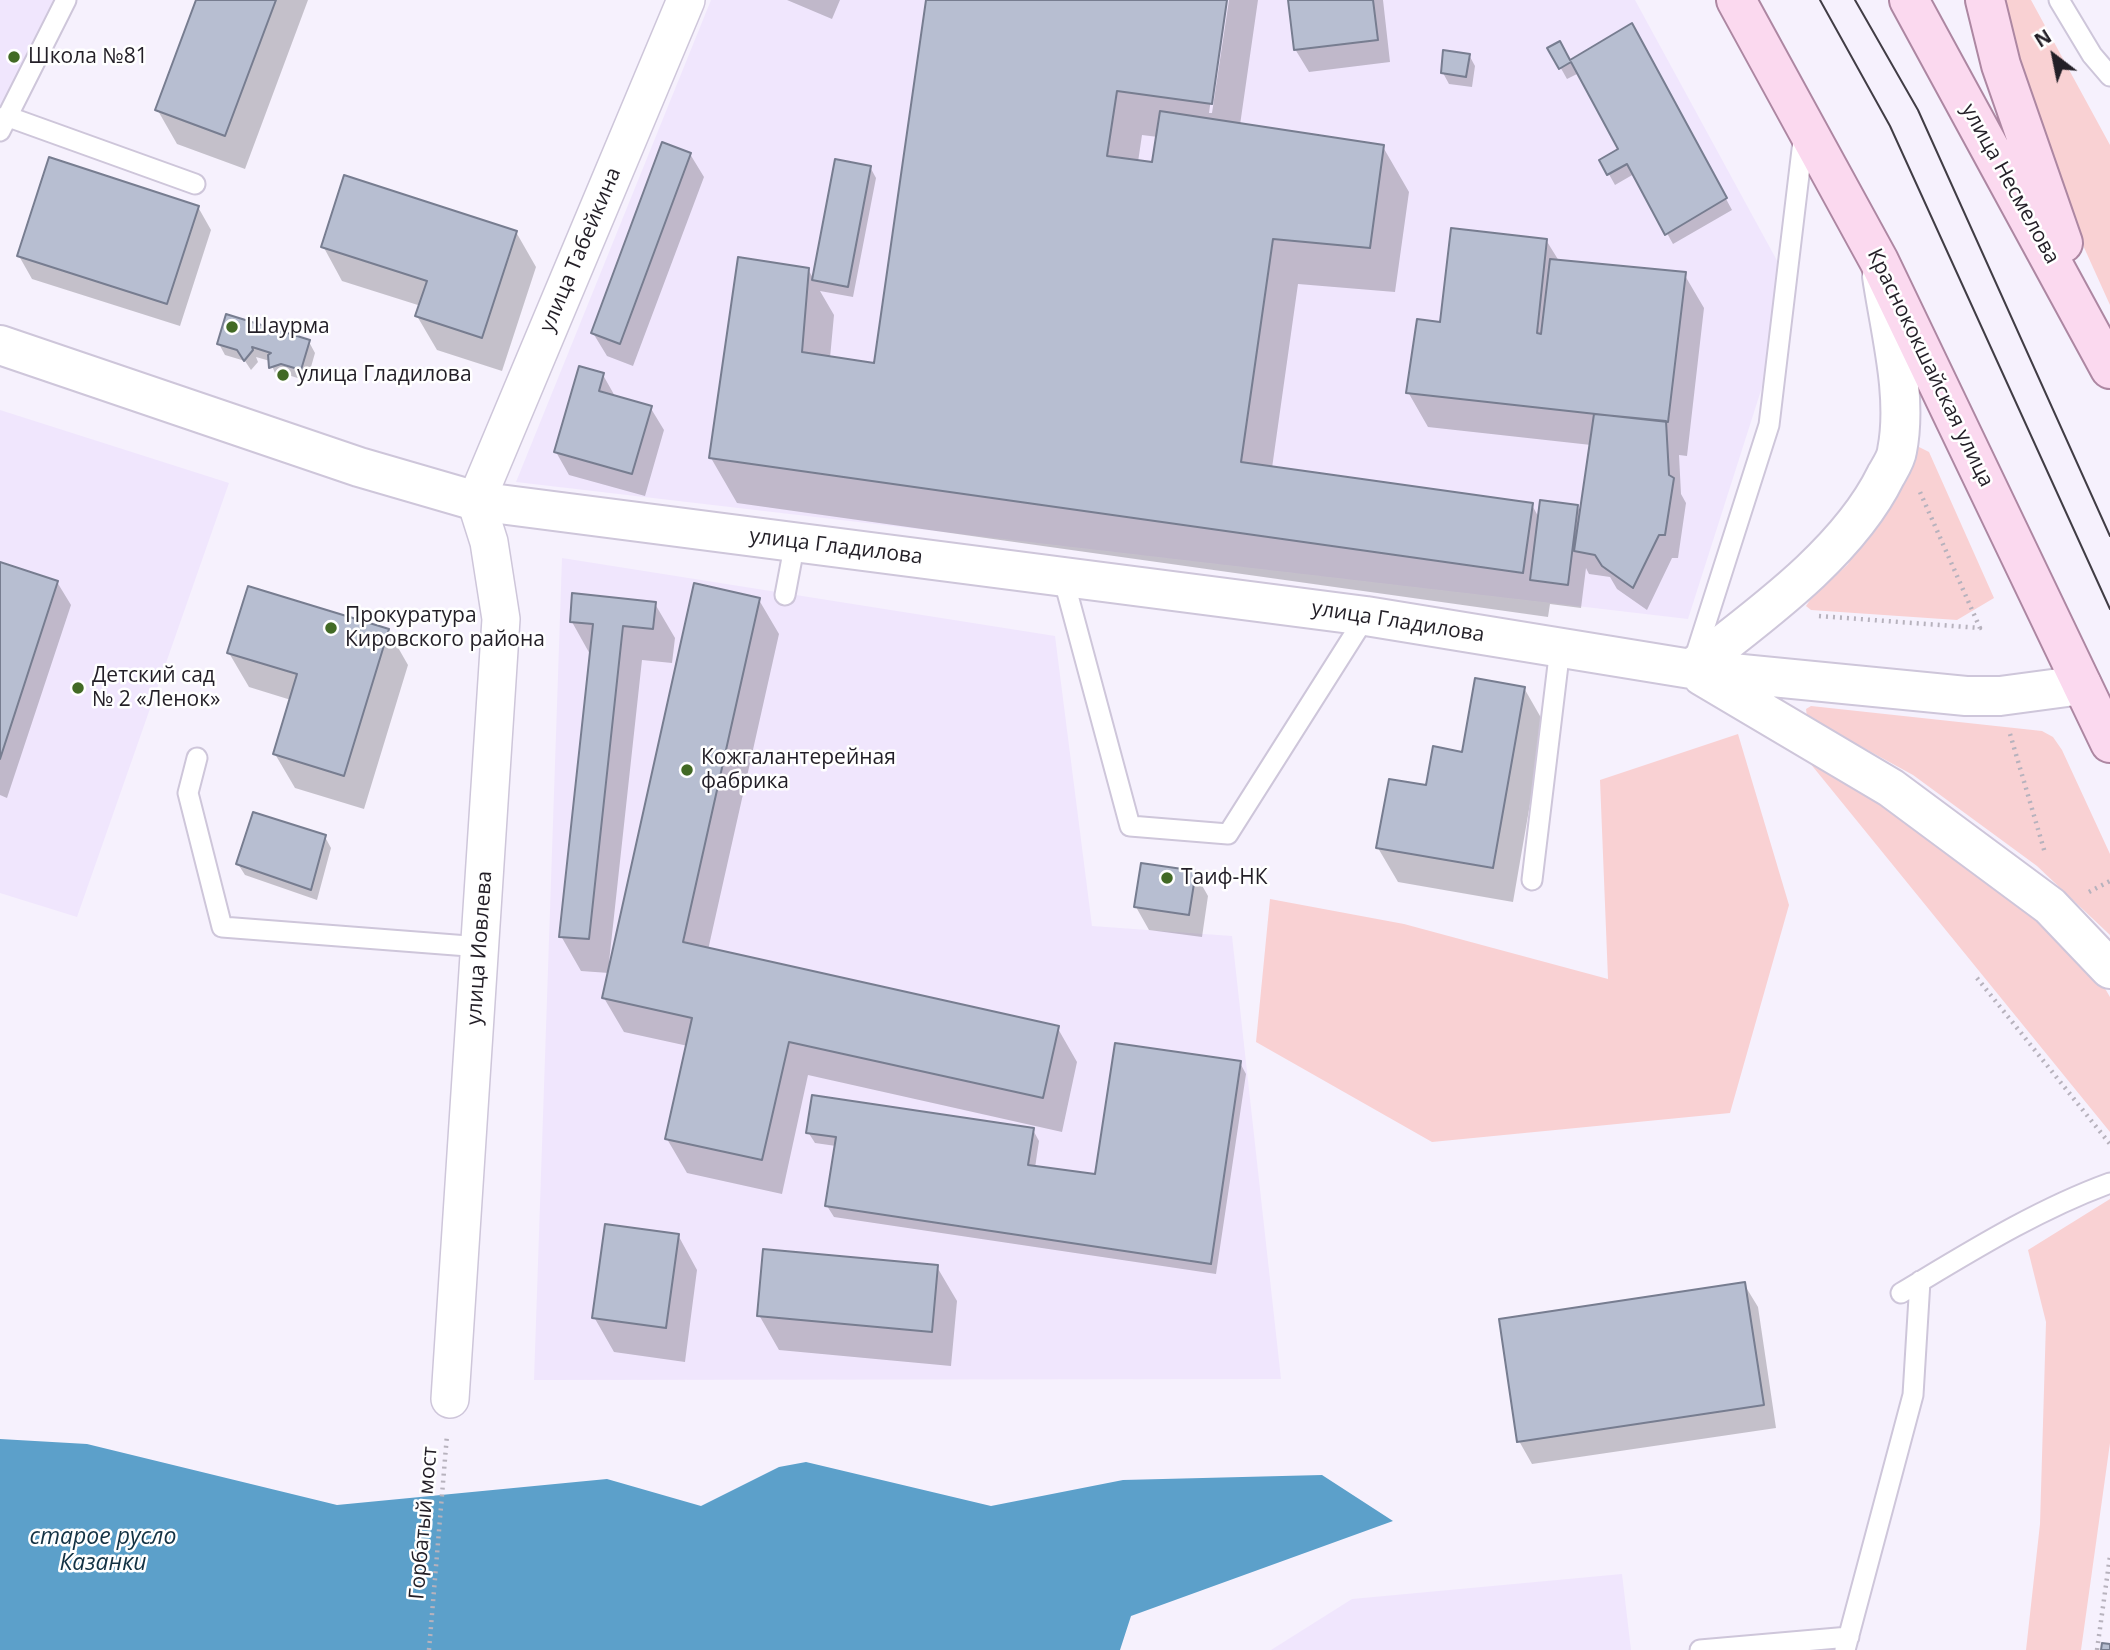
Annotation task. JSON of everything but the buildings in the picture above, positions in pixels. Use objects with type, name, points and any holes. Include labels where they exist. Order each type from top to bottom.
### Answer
[{"type":"main road","name":"Краснококшайская улица","points":[[1736,0],[1879,261],[2096,682],[2110,743]]},
{"type":"main road","name":"улица Несмелова","points":[[1909,0],[2106,360]]},
{"type":"main road","points":[[1985,0],[2001,65],[2106,360]]},
{"type":"street","name":"улица Табейкина","points":[[476,500],[686,0]]},
{"type":"street","points":[[1879,261],[1901,398],[1897,453],[1874,500],[1845,535],[1780,599],[1691,670],[1891,788],[2050,906],[2110,969]]},
{"type":"street","name":"улица Гладилова","points":[[0,345],[359,467],[476,500],[1366,616],[1691,670],[1966,696],[2000,696],[2096,682]]},
{"type":"street","name":"улица Иовлева","points":[[450,1399],[502,619],[489,542],[476,500]]},
{"type":"lane","points":[[66,0],[3,124],[195,184]]},
{"type":"lane","points":[[2059,0],[2092,55],[2110,76]]},
{"type":"lane","points":[[1691,670],[1769,425],[1805,125]]},
{"type":"lane","points":[[785,595],[795,542]]},
{"type":"lane","points":[[1063,577],[1130,826],[1228,834],[1366,616]]},
{"type":"lane","points":[[1532,880],[1560,648]]},
{"type":"lane","points":[[197,758],[188,793],[222,926],[481,947]]},
{"type":"lane","points":[[1901,1293],[1966,1253],[2057,1206],[2110,1183]]},
{"type":"lane","points":[[1700,1650],[1847,1644],[1913,1395],[1920,1281]]},
{"type":"path","points":[[1810,615],[1980,628],[1915,483]]},
{"type":"path","points":[[2008,726],[2045,856]]},
{"type":"path","points":[[2080,897],[2110,881]]},
{"type":"path","points":[[1977,978],[2110,1144]]},
{"type":"path","name":"Горбатый мост","points":[[429,1650],[450,1399]]},
{"type":"path","points":[[2097,1650],[2110,1556]]},
{"type":"path","points":[[2105,1591],[2110,1602]]},
{"type":"shaded area","name":"Школа №81","points":[[0,0],[55,0],[0,114]]},
{"type":"shaded area","points":[[711,0],[1635,0],[1793,290],[1688,619],[516,482]]},
{"type":"shaded area","points":[[1999,0],[2031,0],[2110,145],[2110,305],[2049,170]]},
{"type":"shaded area","name":"Детский сад № 2 «Ленок»","points":[[0,410],[229,483],[77,917],[0,893]]},
{"type":"shaded area","points":[[1911,443],[1929,452],[1994,598],[1957,620],[1811,610],[1806,606],[1810,600],[1848,564],[1873,524]]},
{"type":"shaded area","points":[[562,558],[1055,636],[1092,926],[1232,936],[1281,1379],[534,1380]]},
{"type":"shaded area","points":[[1811,706],[2042,731],[2053,737],[2062,750],[2110,854],[2110,935],[2037,866],[1913,775],[1807,717],[1806,709]]},
{"type":"shaded area","points":[[1738,734],[1789,905],[1730,1113],[1432,1142],[1256,1042],[1270,899],[1404,924],[1608,979],[1600,780]]},
{"type":"shaded area","points":[[1792,741],[2009,890],[2103,985],[2110,997],[2110,1132]]},
{"type":"shaded area","points":[[2110,1199],[2110,1443],[2081,1650],[2026,1650],[2040,1524],[2046,1322],[2028,1250]]},
{"type":"shaded area","points":[[1622,1574],[1631,1650],[1271,1650],[1352,1599]]},
{"type":"water","name":"старое русло Казанки","points":[[0,1439],[87,1444],[337,1505],[607,1479],[701,1506],[779,1467],[806,1462],[991,1506],[1123,1480],[1322,1475],[1393,1521],[1131,1616],[1120,1650],[0,1650]]},
{"type":"tram line","points":[[1820,0],[1890,126],[2110,609]]},
{"type":"tram line","points":[[1855,0],[1918,110],[2110,536]]},
{"type":"place","name":"Школа №81","points":[[14,57]]},
{"type":"place","name":"Шаурма","points":[[232,327]]},
{"type":"place","name":"улица Гладилова","points":[[283,375]]},
{"type":"place","name":"Прокуратура Кировского района","points":[[331,628]]},
{"type":"place","name":"Детский сад № 2 «Ленок»","points":[[78,688]]},
{"type":"place","name":"Кожгалантерейная фабрика","points":[[687,770]]},
{"type":"place","name":"Таиф-НК","points":[[1167,878]]}]
